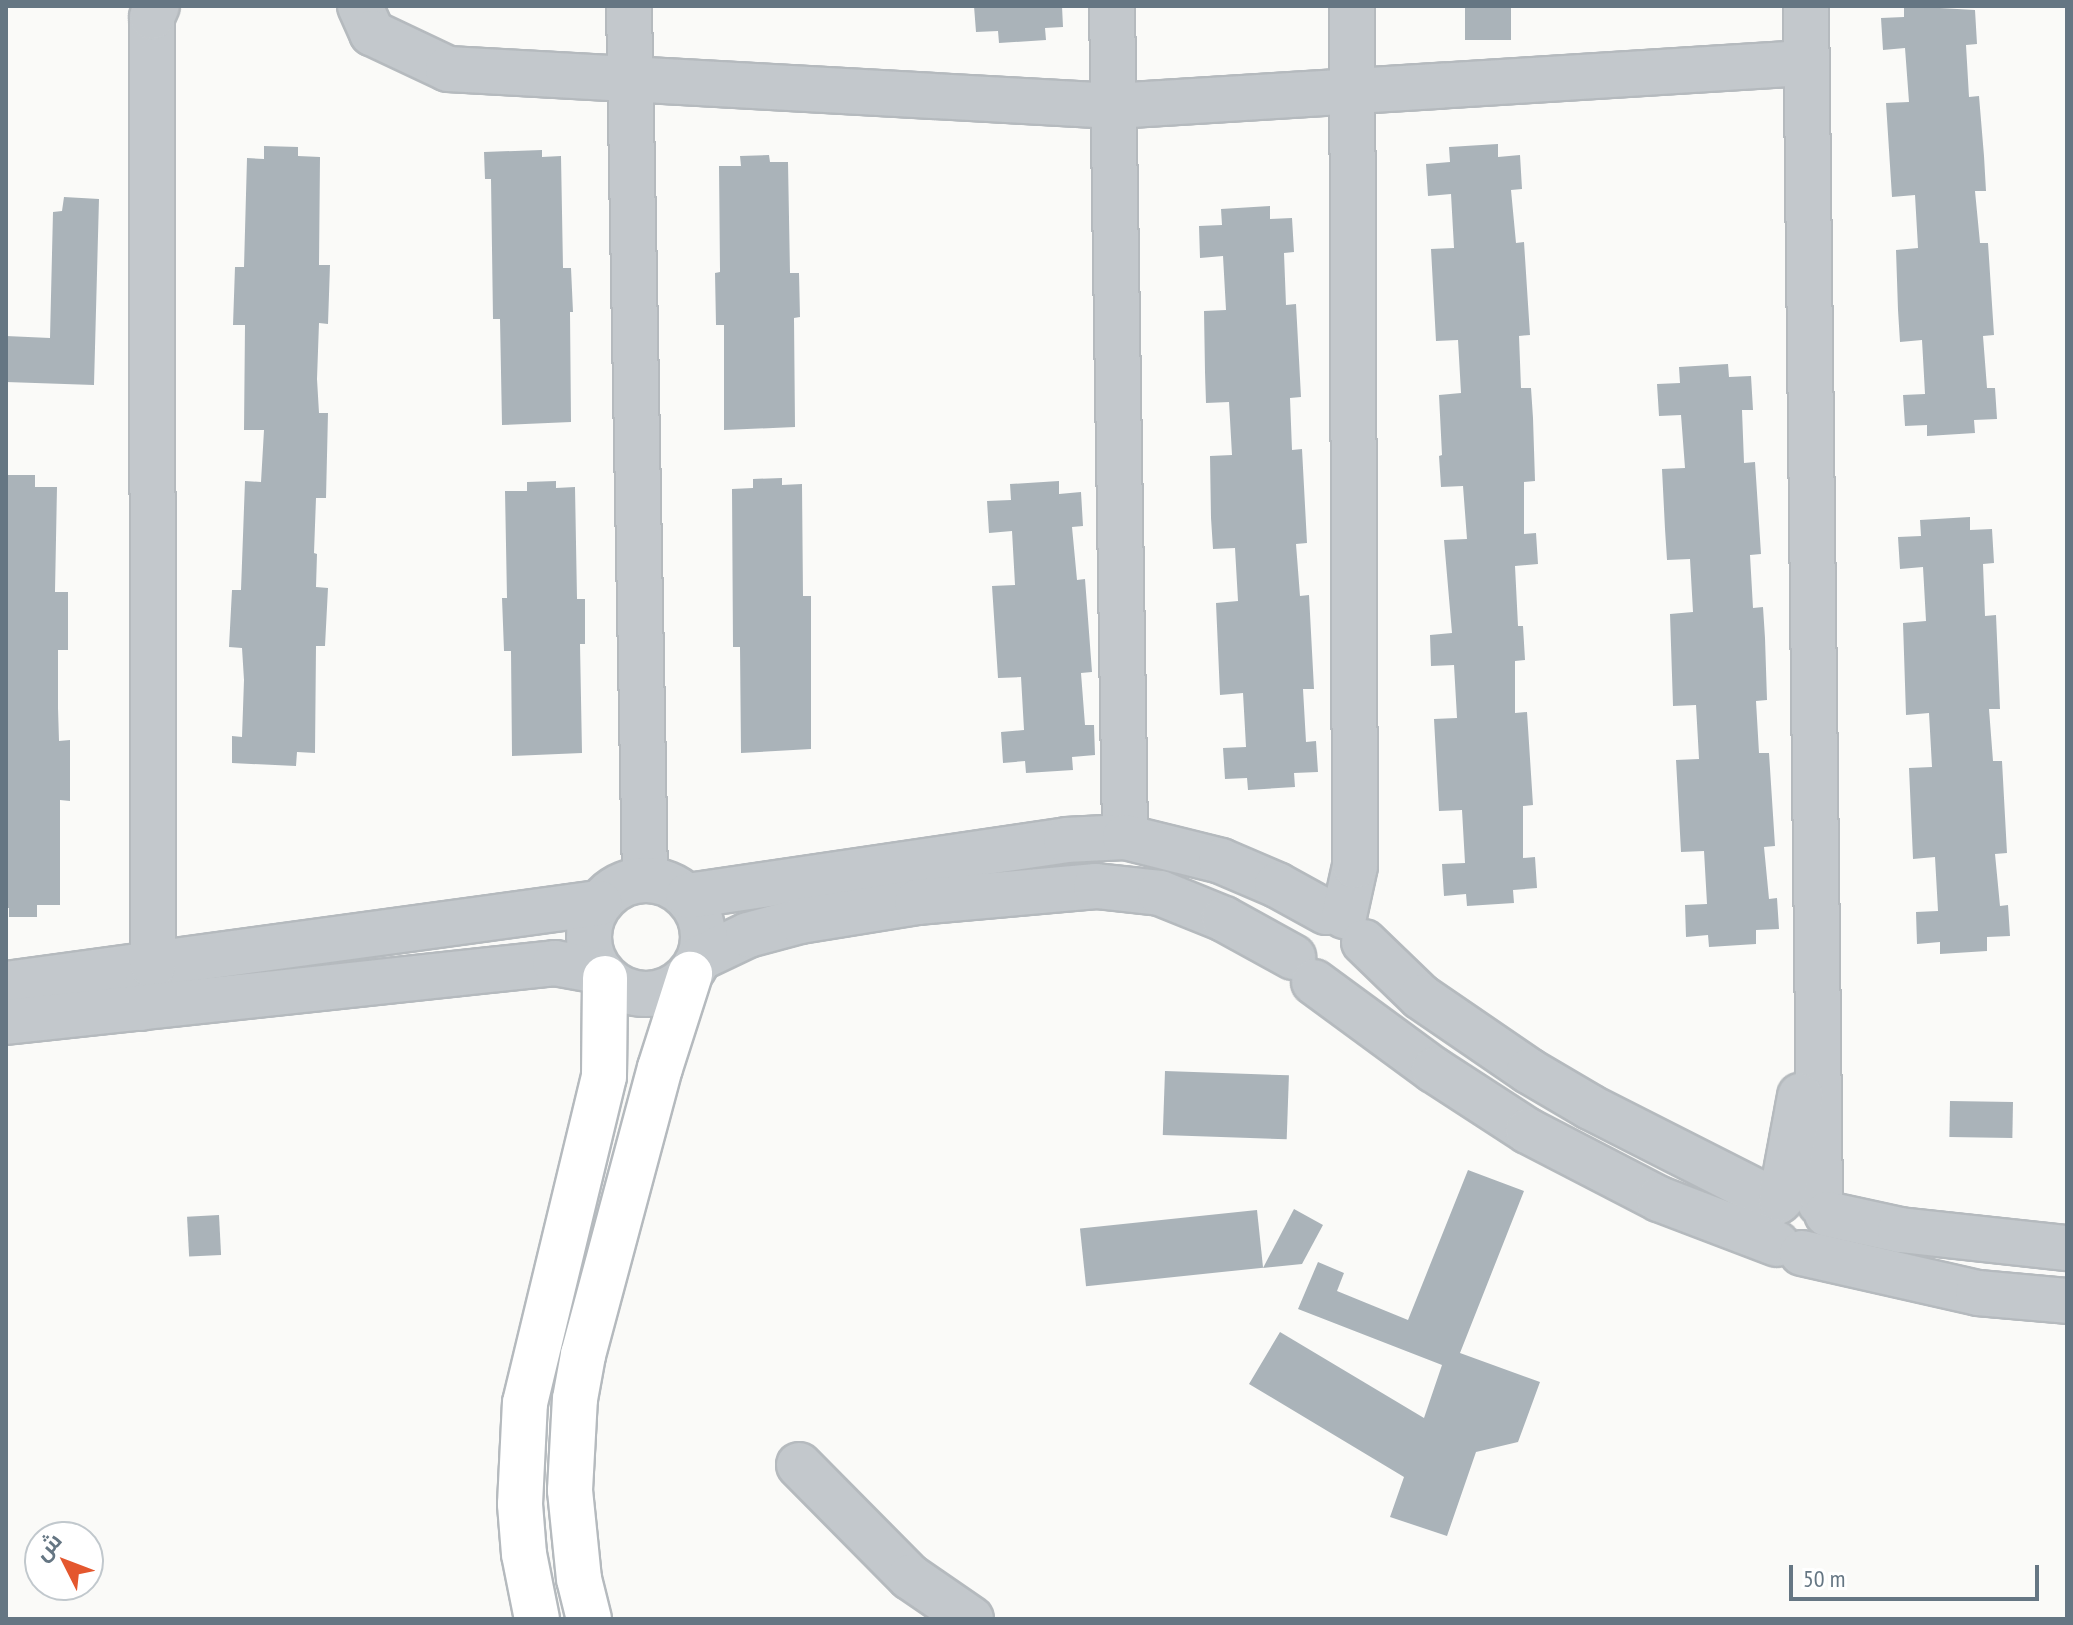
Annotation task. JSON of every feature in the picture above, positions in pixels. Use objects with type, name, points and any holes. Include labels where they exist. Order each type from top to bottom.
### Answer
[{"type":"main road","points":[[589,1619],[579,1579],[570,1490],[575,1399],[583,1355],[660,1068],[695,966]]},
{"type":"main road","points":[[537,1619],[524,1554],[520,1504],[525,1403],[604,1076],[602,974]]},
{"type":"street","points":[[141,1008],[153,966],[152,17],[157,6]]},
{"type":"street","points":[[360,6],[372,33],[448,69],[1114,106],[1805,63]]},
{"type":"street","points":[[629,6],[645,879]]},
{"type":"street","points":[[1112,6],[1125,837]]},
{"type":"street","points":[[6,1022],[555,963],[602,974],[621,989],[639,994],[667,990],[695,966],[748,935],[800,921],[917,902],[1096,886],[1160,893],[1224,919],[1325,985],[1347,980],[1361,964],[1345,924],[1355,866],[1355,90],[1352,6]]},
{"type":"street","points":[[1797,1219],[1816,1011],[1806,6]]},
{"type":"street","points":[[688,896],[1066,840],[1125,837],[1221,861],[1277,885],[1345,924],[1421,997],[1529,1071],[1797,1219],[1978,1293],[2067,1301]]},
{"type":"street","points":[[6,984],[599,903],[627,881],[645,879],[675,887],[688,896],[699,915],[704,936],[695,966]]},
{"type":"street","points":[[599,903],[588,937],[602,974]]},
{"type":"street","points":[[1345,924],[1307,920],[1299,927],[1294,936],[1304,970],[1434,1070],[1528,1131],[1659,1199],[1797,1219],[2067,1248]]},
{"type":"street","points":[[799,1465],[910,1577],[971,1619]]},
{"type":"building","points":[[974,6],[1062,6],[1063,27],[1045,28],[1046,40],[999,43],[998,31],[976,32]]},
{"type":"building","points":[[1465,6],[1511,6],[1511,40],[1465,40]]},
{"type":"building","points":[[1904,6],[1975,10],[1977,44],[1966,45],[1969,97],[1979,96],[1984,156],[1986,191],[1975,191],[1980,243],[1988,243],[1994,335],[1983,336],[1987,388],[1995,388],[1997,419],[1974,420],[1975,433],[1927,436],[1927,425],[1905,426],[1903,395],[1925,394],[1922,340],[1900,342],[1898,310],[1896,250],[1918,248],[1915,195],[1892,197],[1886,103],[1909,102],[1905,48],[1883,50],[1881,18],[1904,17]]},
{"type":"building","points":[[1498,144],[1498,157],[1520,155],[1522,189],[1511,190],[1516,243],[1524,242],[1530,335],[1519,336],[1521,388],[1531,388],[1535,481],[1524,482],[1524,534],[1536,533],[1538,564],[1515,566],[1518,626],[1523,626],[1525,660],[1515,661],[1515,713],[1527,712],[1533,805],[1523,806],[1523,858],[1535,857],[1537,888],[1513,890],[1514,903],[1467,906],[1466,894],[1444,896],[1442,864],[1465,863],[1462,810],[1439,811],[1434,719],[1457,718],[1454,665],[1431,666],[1430,635],[1452,633],[1444,540],[1467,539],[1463,486],[1441,487],[1439,456],[1442,455],[1439,395],[1461,393],[1458,340],[1436,341],[1431,249],[1454,248],[1451,194],[1428,196],[1426,164],[1450,162],[1449,147]]},
{"type":"building","points":[[264,146],[298,147],[298,156],[320,157],[319,265],[330,265],[328,324],[319,323],[317,379],[319,413],[328,413],[326,498],[316,498],[314,553],[317,554],[316,587],[328,588],[325,646],[316,646],[315,753],[297,752],[296,766],[232,763],[232,736],[242,737],[244,680],[242,648],[229,647],[232,590],[241,590],[245,481],[261,482],[264,430],[244,430],[245,325],[233,325],[235,267],[244,267],[247,158],[264,159]]},
{"type":"building","points":[[542,150],[542,157],[561,156],[563,268],[571,268],[573,312],[570,312],[571,422],[502,425],[500,319],[493,319],[491,179],[485,179],[484,152]]},
{"type":"building","points":[[769,155],[770,162],[788,162],[790,273],[799,273],[800,317],[794,318],[795,427],[724,430],[724,325],[716,325],[715,273],[720,272],[719,166],[741,166],[740,156]]},
{"type":"building","points":[[64,197],[99,199],[94,385],[6,382],[6,336],[50,338],[53,212],[62,211]]},
{"type":"building","points":[[1270,206],[1270,219],[1292,218],[1294,252],[1284,253],[1286,305],[1296,304],[1301,397],[1290,398],[1292,450],[1302,449],[1307,543],[1296,544],[1300,596],[1309,595],[1314,689],[1303,689],[1306,742],[1316,741],[1318,772],[1294,773],[1295,787],[1248,790],[1247,778],[1225,779],[1223,748],[1246,747],[1243,693],[1220,695],[1216,603],[1238,601],[1235,548],[1213,549],[1210,456],[1232,455],[1229,402],[1206,403],[1204,311],[1226,310],[1223,256],[1200,258],[1199,226],[1222,225],[1221,209]]},
{"type":"building","points":[[1728,364],[1729,377],[1751,376],[1753,410],[1742,410],[1744,463],[1755,462],[1761,554],[1750,555],[1753,608],[1763,607],[1767,700],[1756,701],[1759,753],[1769,753],[1775,846],[1764,847],[1769,899],[1777,898],[1779,929],[1756,930],[1756,944],[1709,947],[1708,935],[1686,937],[1685,905],[1707,904],[1704,851],[1681,852],[1676,760],[1699,759],[1696,705],[1673,706],[1670,614],[1693,612],[1690,559],[1667,560],[1665,529],[1662,469],[1685,468],[1681,415],[1659,416],[1657,384],[1680,383],[1679,367]]},
{"type":"building","points":[[6,475],[35,475],[35,487],[57,487],[55,592],[68,592],[68,650],[58,650],[58,708],[59,741],[70,740],[70,801],[60,800],[60,905],[37,905],[37,917],[9,917],[9,908],[6,908]]},
{"type":"building","points":[[782,478],[782,485],[802,484],[803,596],[811,596],[811,749],[741,753],[740,647],[733,647],[732,489],[753,488],[753,479]]},
{"type":"building","points":[[556,481],[556,488],[575,487],[577,599],[585,599],[585,644],[580,644],[582,753],[512,756],[511,651],[504,651],[502,598],[507,598],[505,491],[527,491],[527,482]]},
{"type":"building","points":[[1059,481],[1059,494],[1081,492],[1083,526],[1072,527],[1077,580],[1085,579],[1092,672],[1081,673],[1085,725],[1094,725],[1095,755],[1072,757],[1073,770],[1026,773],[1025,761],[1003,763],[1001,732],[1024,730],[1021,677],[998,678],[992,586],[1015,585],[1012,531],[989,533],[987,501],[1011,500],[1010,484]]},
{"type":"building","points":[[1970,517],[1970,530],[1992,529],[1994,563],[1983,564],[1985,616],[1996,615],[2000,709],[1989,709],[1993,761],[2002,761],[2007,853],[1995,854],[2000,906],[2008,905],[2010,936],[1987,937],[1987,951],[1940,954],[1940,942],[1917,944],[1916,912],[1938,911],[1935,857],[1913,859],[1909,768],[1932,767],[1929,713],[1906,715],[1903,623],[1926,621],[1923,567],[1900,569],[1898,537],[1921,536],[1920,520]]},
{"type":"building","points":[[1165,1071],[1289,1075],[1287,1139],[1163,1135]]},
{"type":"building","points":[[1950,1101],[2013,1102],[2012,1138],[1949,1137]]},
{"type":"building","points":[[1468,1170],[1524,1191],[1460,1353],[1540,1382],[1518,1442],[1476,1452],[1447,1536],[1390,1517],[1404,1477],[1249,1384],[1280,1332],[1424,1418],[1442,1365],[1298,1309],[1318,1262],[1344,1273],[1337,1291],[1408,1320]]},
{"type":"building","points":[[1294,1209],[1323,1225],[1302,1264],[1263,1268]]},
{"type":"building","points":[[1257,1210],[1263,1268],[1086,1286],[1080,1229]]},
{"type":"building","points":[[219,1215],[221,1255],[189,1257],[187,1217]]}]
